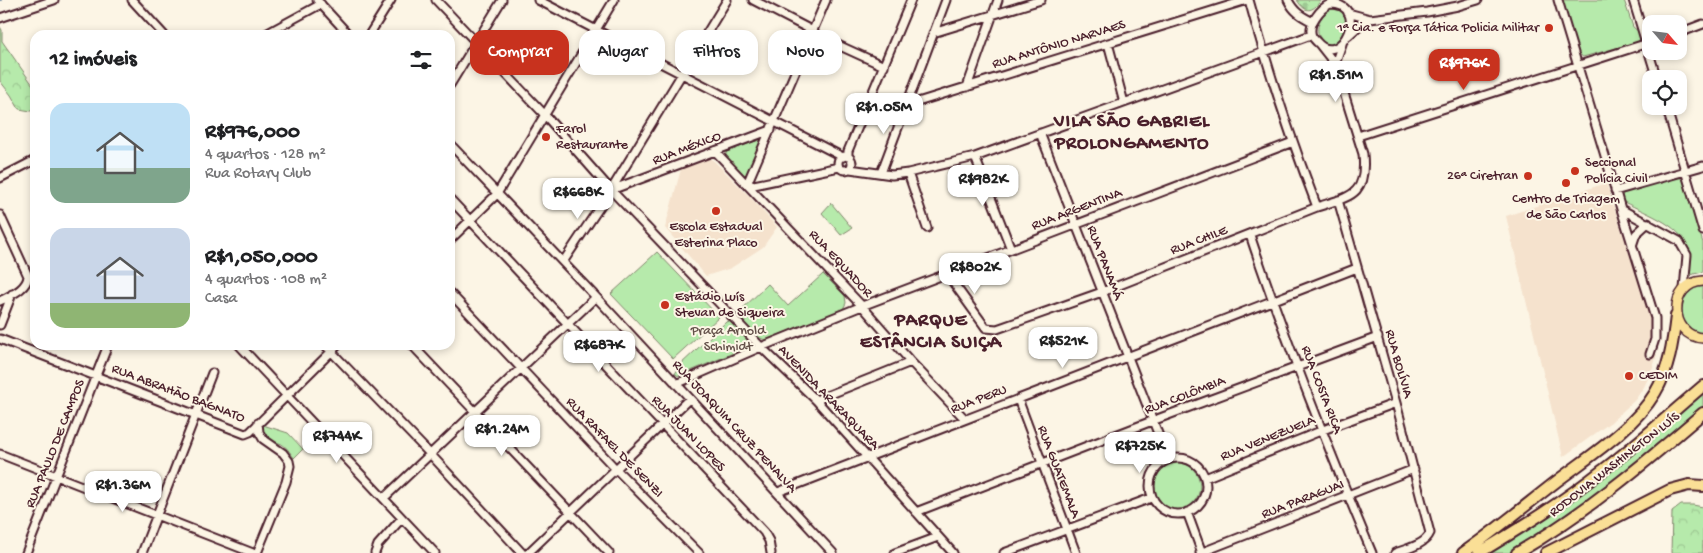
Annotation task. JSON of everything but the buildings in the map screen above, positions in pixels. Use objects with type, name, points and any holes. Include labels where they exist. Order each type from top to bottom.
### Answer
[{"type":"highway","points":[[1463,553],[1624,429],[1641,413],[1662,380],[1674,337],[1676,316]]},
{"type":"highway","name":"RODOVIA WASHINGTON LUÍS","points":[[1479,553],[1529,523],[1602,471],[1661,424],[1703,386]]},
{"type":"highway","name":"RODOVIA WASHINGTON LUÍS","points":[[1517,553],[1602,496],[1703,413]]},
{"type":"highway","points":[[1546,553],[1670,490],[1689,485],[1703,486]]},
{"type":"main road","points":[[1702,339],[1684,330],[1676,316],[1677,301],[1684,289],[1691,284],[1703,281]]},
{"type":"street","points":[[0,18],[54,0]]},
{"type":"street","points":[[132,0],[159,30]]},
{"type":"street","points":[[372,30],[390,0]]},
{"type":"street","name":"AVENIDA ARARAQUARA","points":[[436,0],[470,36]]},
{"type":"street","points":[[483,30],[502,0]]},
{"type":"street","points":[[538,0],[675,71]]},
{"type":"street","points":[[455,235],[497,194],[614,0]]},
{"type":"street","points":[[708,30],[727,0]]},
{"type":"street","points":[[753,0],[811,30]]},
{"type":"street","points":[[813,30],[826,0]]},
{"type":"street","points":[[850,169],[852,165],[847,158],[848,151],[911,0]]},
{"type":"street","points":[[881,173],[946,0]]},
{"type":"street","points":[[967,87],[998,0]]},
{"type":"street","points":[[934,33],[1041,0]]},
{"type":"street","points":[[1248,0],[1293,142],[1317,208]]},
{"type":"street","name":"RUA ANTÔNIO NARVAES","points":[[908,105],[1248,0]]},
{"type":"street","points":[[1288,0],[1298,14],[1313,22]]},
{"type":"street","points":[[1344,0],[1350,19],[1348,36]]},
{"type":"street","points":[[1335,64],[1342,44],[1348,36],[1370,19],[1427,12],[1478,0]]},
{"type":"street","points":[[1558,0],[1655,318],[1655,339],[1650,354]]},
{"type":"street","points":[[1633,0],[1642,24]]},
{"type":"street","points":[[272,30],[319,2],[344,30]]},
{"type":"street","points":[[1311,35],[1313,22],[1328,3],[1336,4],[1347,11],[1370,19]]},
{"type":"street","points":[[1688,30],[1703,24]]},
{"type":"street","points":[[1692,29],[1703,32]]},
{"type":"street","points":[[748,185],[839,167],[843,170],[850,169],[892,174],[908,173],[975,157],[1124,102],[1264,54],[1311,35]]},
{"type":"street","points":[[1311,35],[1335,64]]},
{"type":"street","points":[[1108,43],[1124,102]]},
{"type":"street","points":[[1320,45],[1328,49],[1342,44]]},
{"type":"street","points":[[1358,136],[1642,44]]},
{"type":"street","points":[[842,47],[884,66]]},
{"type":"street","points":[[455,77],[470,52]]},
{"type":"street","name":"RUA CHILE","points":[[947,274],[986,328],[989,330],[997,329],[1102,292],[1317,208],[1350,197],[1360,186],[1363,178],[1363,154],[1335,64]]},
{"type":"street","name":"AVENIDA ARARAQUARA","points":[[507,75],[611,190],[761,346],[816,400],[953,553]]},
{"type":"street","points":[[563,262],[611,190],[680,75]]},
{"type":"street","points":[[683,75],[870,171]]},
{"type":"street","points":[[748,185],[794,75]]},
{"type":"street","points":[[1669,115],[1703,231]]},
{"type":"street","name":"RUA MÉXICO","points":[[611,190],[771,130]]},
{"type":"street","name":"RUA PANAMÁ","points":[[1040,133],[1168,459]]},
{"type":"street","name":"RUA ARGENTINA","points":[[676,384],[761,346],[862,306],[1293,142]]},
{"type":"street","name":"RUA JOAQUIM CRUZ PENALVA","points":[[455,149],[596,296],[833,553]]},
{"type":"street","name":"RUA EQUADOR","points":[[715,151],[862,306],[911,362],[965,419]]},
{"type":"street","points":[[975,157],[1011,249]]},
{"type":"street","points":[[839,167],[838,162],[847,158]]},
{"type":"street","points":[[0,178],[30,163]]},
{"type":"street","points":[[1615,191],[1703,166]]},
{"type":"street","points":[[908,173],[927,228]]},
{"type":"street","name":"RUA BOLÍVIA","points":[[1338,200],[1378,337],[1429,529],[1429,536],[1422,542],[1395,553]]},
{"type":"street","name":"RUA JUAN LOPES","points":[[455,204],[764,532],[769,541],[771,553]]},
{"type":"street","points":[[1621,209],[1679,241],[1684,248],[1688,262],[1684,289]]},
{"type":"street","points":[[0,215],[28,276],[25,286],[0,301]]},
{"type":"street","points":[[1632,246],[1636,234],[1648,223]]},
{"type":"street","name":"RUA COSTA RICA","points":[[1250,234],[1272,301],[1372,553]]},
{"type":"street","name":"RUA PERU","points":[[778,492],[1357,268]]},
{"type":"street","points":[[0,325],[12,294]]},
{"type":"street","points":[[384,498],[596,296]]},
{"type":"street","name":"RUA RAFAEL DE SENZI","points":[[455,298],[616,470],[699,553]]},
{"type":"street","name":"RUA COLÔMBIA","points":[[916,512],[1152,421],[1378,337]]},
{"type":"street","name":"RUA ABRAHÃO BAGNATO","points":[[0,339],[97,375],[245,434],[250,432],[258,423]]},
{"type":"street","name":"RUA PAULO DE CAMPOS","points":[[26,553],[106,350]]},
{"type":"street","points":[[244,350],[436,553]]},
{"type":"street","points":[[417,350],[609,553]]},
{"type":"street","points":[[258,423],[331,352],[430,454],[522,553]]},
{"type":"street","points":[[816,400],[911,362]]},
{"type":"street","points":[[142,553],[212,373]]},
{"type":"street","points":[[528,553],[689,399]]},
{"type":"street","name":"RUA GUATEMALA","points":[[1018,399],[1076,553]]},
{"type":"street","name":"RUA VENEZUELA","points":[[1206,478],[1323,430],[1396,403]]},
{"type":"street","name":"RUA ABRAHÃO BAGNATO","points":[[257,553],[286,482],[290,466],[289,460],[283,453],[263,439],[259,432],[258,423]]},
{"type":"street","points":[[0,454],[253,553]]},
{"type":"street","points":[[1176,457],[1186,458],[1194,462],[1206,478],[1205,494],[1201,502],[1187,512],[1170,513],[1161,509],[1151,498],[1150,478],[1160,463],[1168,459],[1176,457]]},
{"type":"street","name":"RUA PARAGUAI","points":[[1201,553],[1414,469]]},
{"type":"street","points":[[1004,553],[1151,498]]},
{"type":"street","points":[[1187,512],[1201,553]]},
{"type":"street","points":[[375,553],[378,545],[402,518]]},
{"type":"street","points":[[894,553],[938,537]]},
{"type":"shaded area","name":"Escola Estadual Esterina Placo","points":[[709,158],[749,196],[777,227],[763,247],[731,268],[706,276],[665,228],[681,169]]},
{"type":"shaded area","points":[[1606,183],[1653,325],[1650,354],[1657,354],[1644,387],[1635,400],[1611,422],[1563,457],[1506,216]]},
{"type":"green space","points":[[1297,0],[1321,0],[1315,7],[1309,10],[1303,7]]},
{"type":"green space","points":[[1561,0],[1624,0],[1633,27],[1639,32],[1640,39],[1638,42],[1583,57],[1579,54]]},
{"type":"green space","points":[[1334,7],[1343,10],[1346,27],[1339,40],[1334,44],[1329,44],[1320,38],[1318,25],[1326,12]]},
{"type":"green space","points":[[0,27],[2,30],[2,41],[30,81],[30,111],[19,109],[0,81]]},
{"type":"green space","points":[[764,138],[747,177],[744,176],[726,157],[726,152]]},
{"type":"green space","points":[[1678,176],[1684,181],[1703,243],[1703,272],[1689,275],[1690,255],[1687,245],[1681,236],[1664,222],[1624,202],[1622,198],[1623,193],[1626,191]]},
{"type":"green space","points":[[831,203],[852,228],[841,235],[822,213]]},
{"type":"green space","name":"Estádio Luís Stevan de Siqueira","points":[[657,252],[719,317],[673,359],[611,294]]},
{"type":"green space","points":[[823,274],[845,296],[846,303],[842,311],[765,340],[756,336],[736,315],[768,284],[788,306]]},
{"type":"green space","points":[[1703,285],[1703,335],[1688,329],[1679,314],[1685,294],[1692,288]]},
{"type":"green space","name":"Praça Arnold Schimidt","points":[[731,321],[748,338],[745,348],[679,376],[675,374],[680,365],[726,322]]},
{"type":"green space","points":[[1703,392],[1703,407],[1685,424],[1596,496],[1509,553],[1487,553],[1622,461],[1681,413]]},
{"type":"green space","points":[[263,425],[288,433],[303,449],[294,458],[284,445],[266,438]]},
{"type":"green space","points":[[1171,462],[1181,462],[1193,469],[1200,481],[1200,491],[1193,503],[1181,510],[1171,510],[1163,506],[1156,499],[1152,491],[1152,481],[1156,473],[1163,466]]},
{"type":"green space","points":[[1681,505],[1703,507],[1703,553],[1671,553],[1672,512]]},
{"type":"place","name":"1ª Cia. e Força Tática Policia Militar","points":[[1549,28]]},
{"type":"place","name":"Farol Restaurante","points":[[546,137]]},
{"type":"place","name":"Seccional Polícia Civil","points":[[1575,171]]},
{"type":"place","name":"26ª Ciretran","points":[[1528,176]]},
{"type":"place","name":"Centro de Triagem de São Carlos","points":[[1566,183]]},
{"type":"place","name":"Escola Estadual Esterina Placo","points":[[716,211]]},
{"type":"place","name":"Estádio Luís Stevan de Siqueira","points":[[665,305]]},
{"type":"place","name":"CEDIM","points":[[1629,376]]},
{"type":"district","name":"VILA SÃO GABRIEL PROLONGAMENTO","points":[[1132,133]]},
{"type":"district","name":"PARQUE ESTÂNCIA SUIÇA","points":[[931,332]]}]
